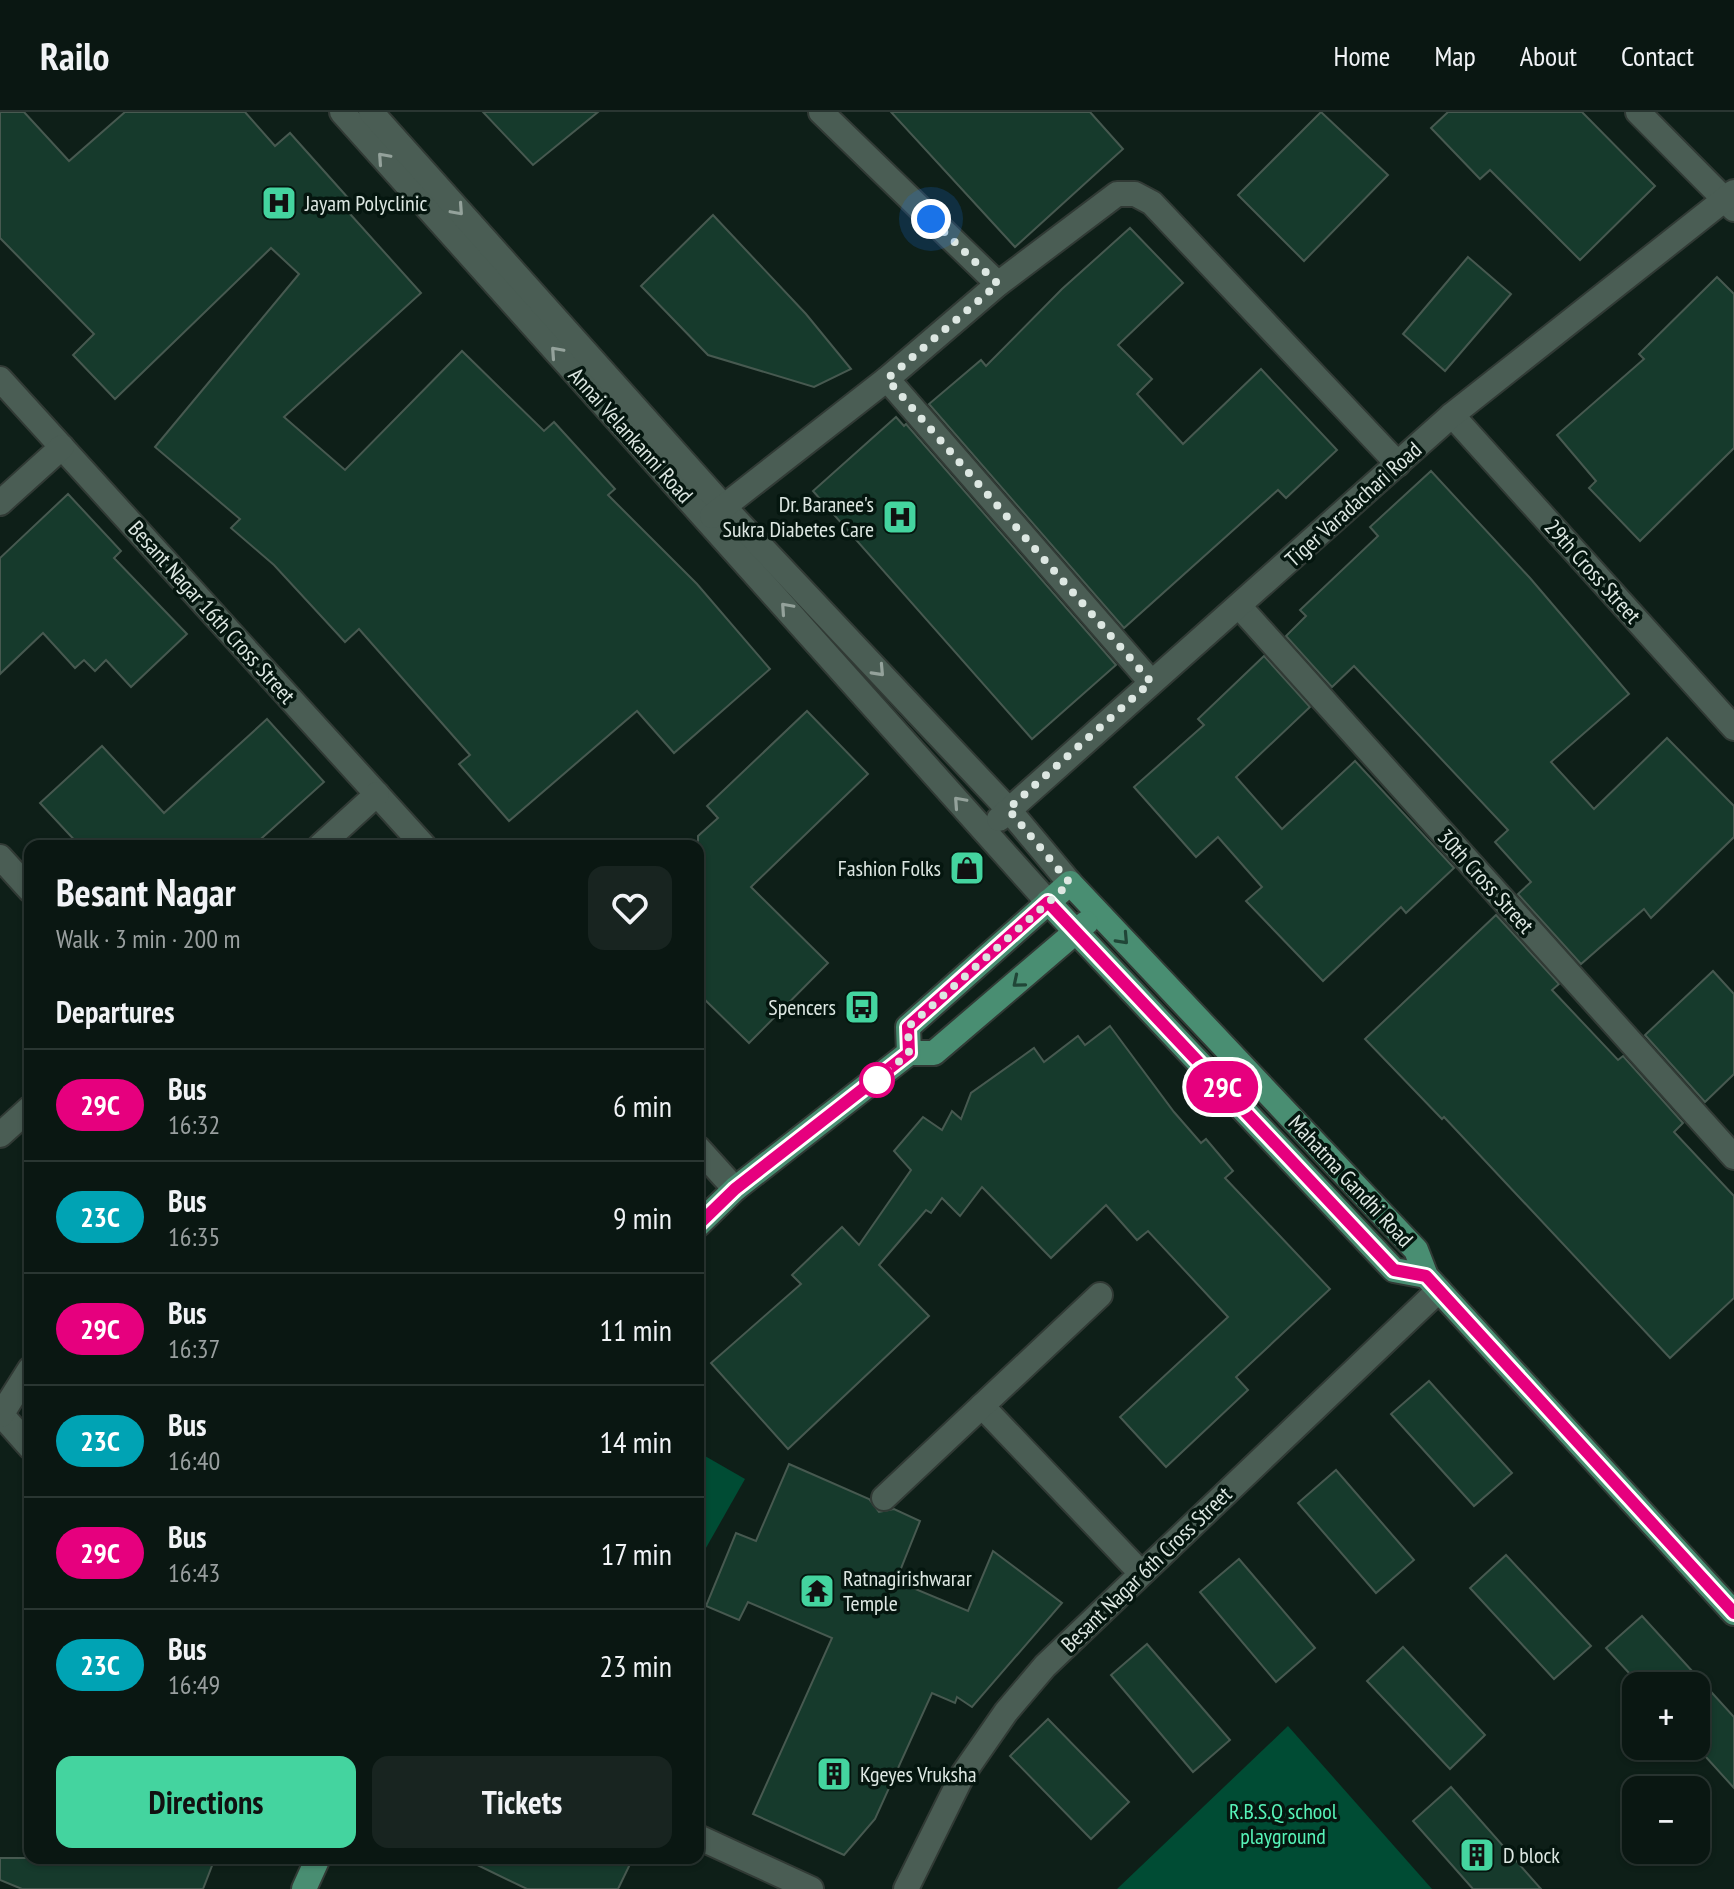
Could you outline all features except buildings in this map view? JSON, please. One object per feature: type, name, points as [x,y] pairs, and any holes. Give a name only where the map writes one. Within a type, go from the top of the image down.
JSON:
[{"type":"main road","points":[[909,1053],[908,1027],[1070,883]]},
{"type":"main road","name":"Mahatma Gandhi Road","points":[[1070,883],[1416,1250],[1432,1283],[1732,1607]]},
{"type":"main road","name":"Mahatma Gandhi Road","points":[[1048,902],[1394,1270],[1432,1283]]},
{"type":"main road","points":[[704,1219],[735,1189],[909,1053],[934,1053],[1097,912]]},
{"type":"main road","points":[[304,1889],[315,1864]]},
{"type":"street","name":"Annai Velankanni Road","points":[[342,112],[715,513],[1008,809],[1070,883]]},
{"type":"street","name":"Annai Velankanni Road","points":[[371,112],[1048,902]]},
{"type":"street","points":[[821,112],[998,284]]},
{"type":"street","points":[[1638,112],[1731,200]]},
{"type":"street","points":[[715,513],[887,379],[998,284],[1117,194],[1135,194],[1152,203],[1398,464]]},
{"type":"street","name":"Tiger Varadachari Road","points":[[985,831],[1452,415],[1731,200]]},
{"type":"street","name":"Besant Nagar 16th Cross Street","points":[[0,379],[419,840]]},
{"type":"street","points":[[887,379],[1151,682]]},
{"type":"street","name":"29th Cross Street","points":[[1452,415],[1734,728]]},
{"type":"street","points":[[0,503],[62,447]]},
{"type":"street","name":"30th Cross Street","points":[[1239,606],[1734,1157]]},
{"type":"street","points":[[327,840],[377,794]]},
{"type":"street","points":[[0,857],[24,883]]},
{"type":"street","points":[[0,1135],[24,1113]]},
{"type":"street","points":[[704,1155],[735,1189]]},
{"type":"street","name":"Besant Nagar 6th Cross Street","points":[[906,1889],[963,1774],[1006,1712],[1045,1666],[1432,1283]]},
{"type":"street","points":[[884,1498],[1100,1295]]},
{"type":"street","points":[[24,1378],[1,1414],[24,1440]]},
{"type":"street","points":[[982,1406],[1141,1573]]},
{"type":"street","points":[[704,1840],[811,1889]]},
{"type":"green space","points":[[704,1455],[745,1479],[704,1551]]},
{"type":"green space","name":"R.B.S.Q school playground","points":[[1288,1726],[1432,1889],[1117,1889]]},
{"type":"bus line","name":"29C","points":[[704,1219],[735,1189],[909,1053],[908,1027],[1048,902],[1394,1270],[1426,1276],[1734,1613]]},
{"type":"place","name":"Jayam Polyclinic","points":[[279,203]]},
{"type":"place","name":"Dr. Baranee's Sukra Diabetes Care","points":[[900,517]]},
{"type":"place","name":"Fashion Folks","points":[[967,868]]},
{"type":"place","name":"Spencers","points":[[862,1007]]},
{"type":"place","name":"Ratnagirishwarar Temple","points":[[817,1591]]},
{"type":"place","name":"Kgeyes Vruksha","points":[[834,1774]]},
{"type":"place","name":"D block","points":[[1477,1855]]},
{"type":"route","points":[[877,1080],[909,1053],[908,1027],[1070,883],[1008,809],[1151,682],[887,379],[998,284],[931,219]]}]
